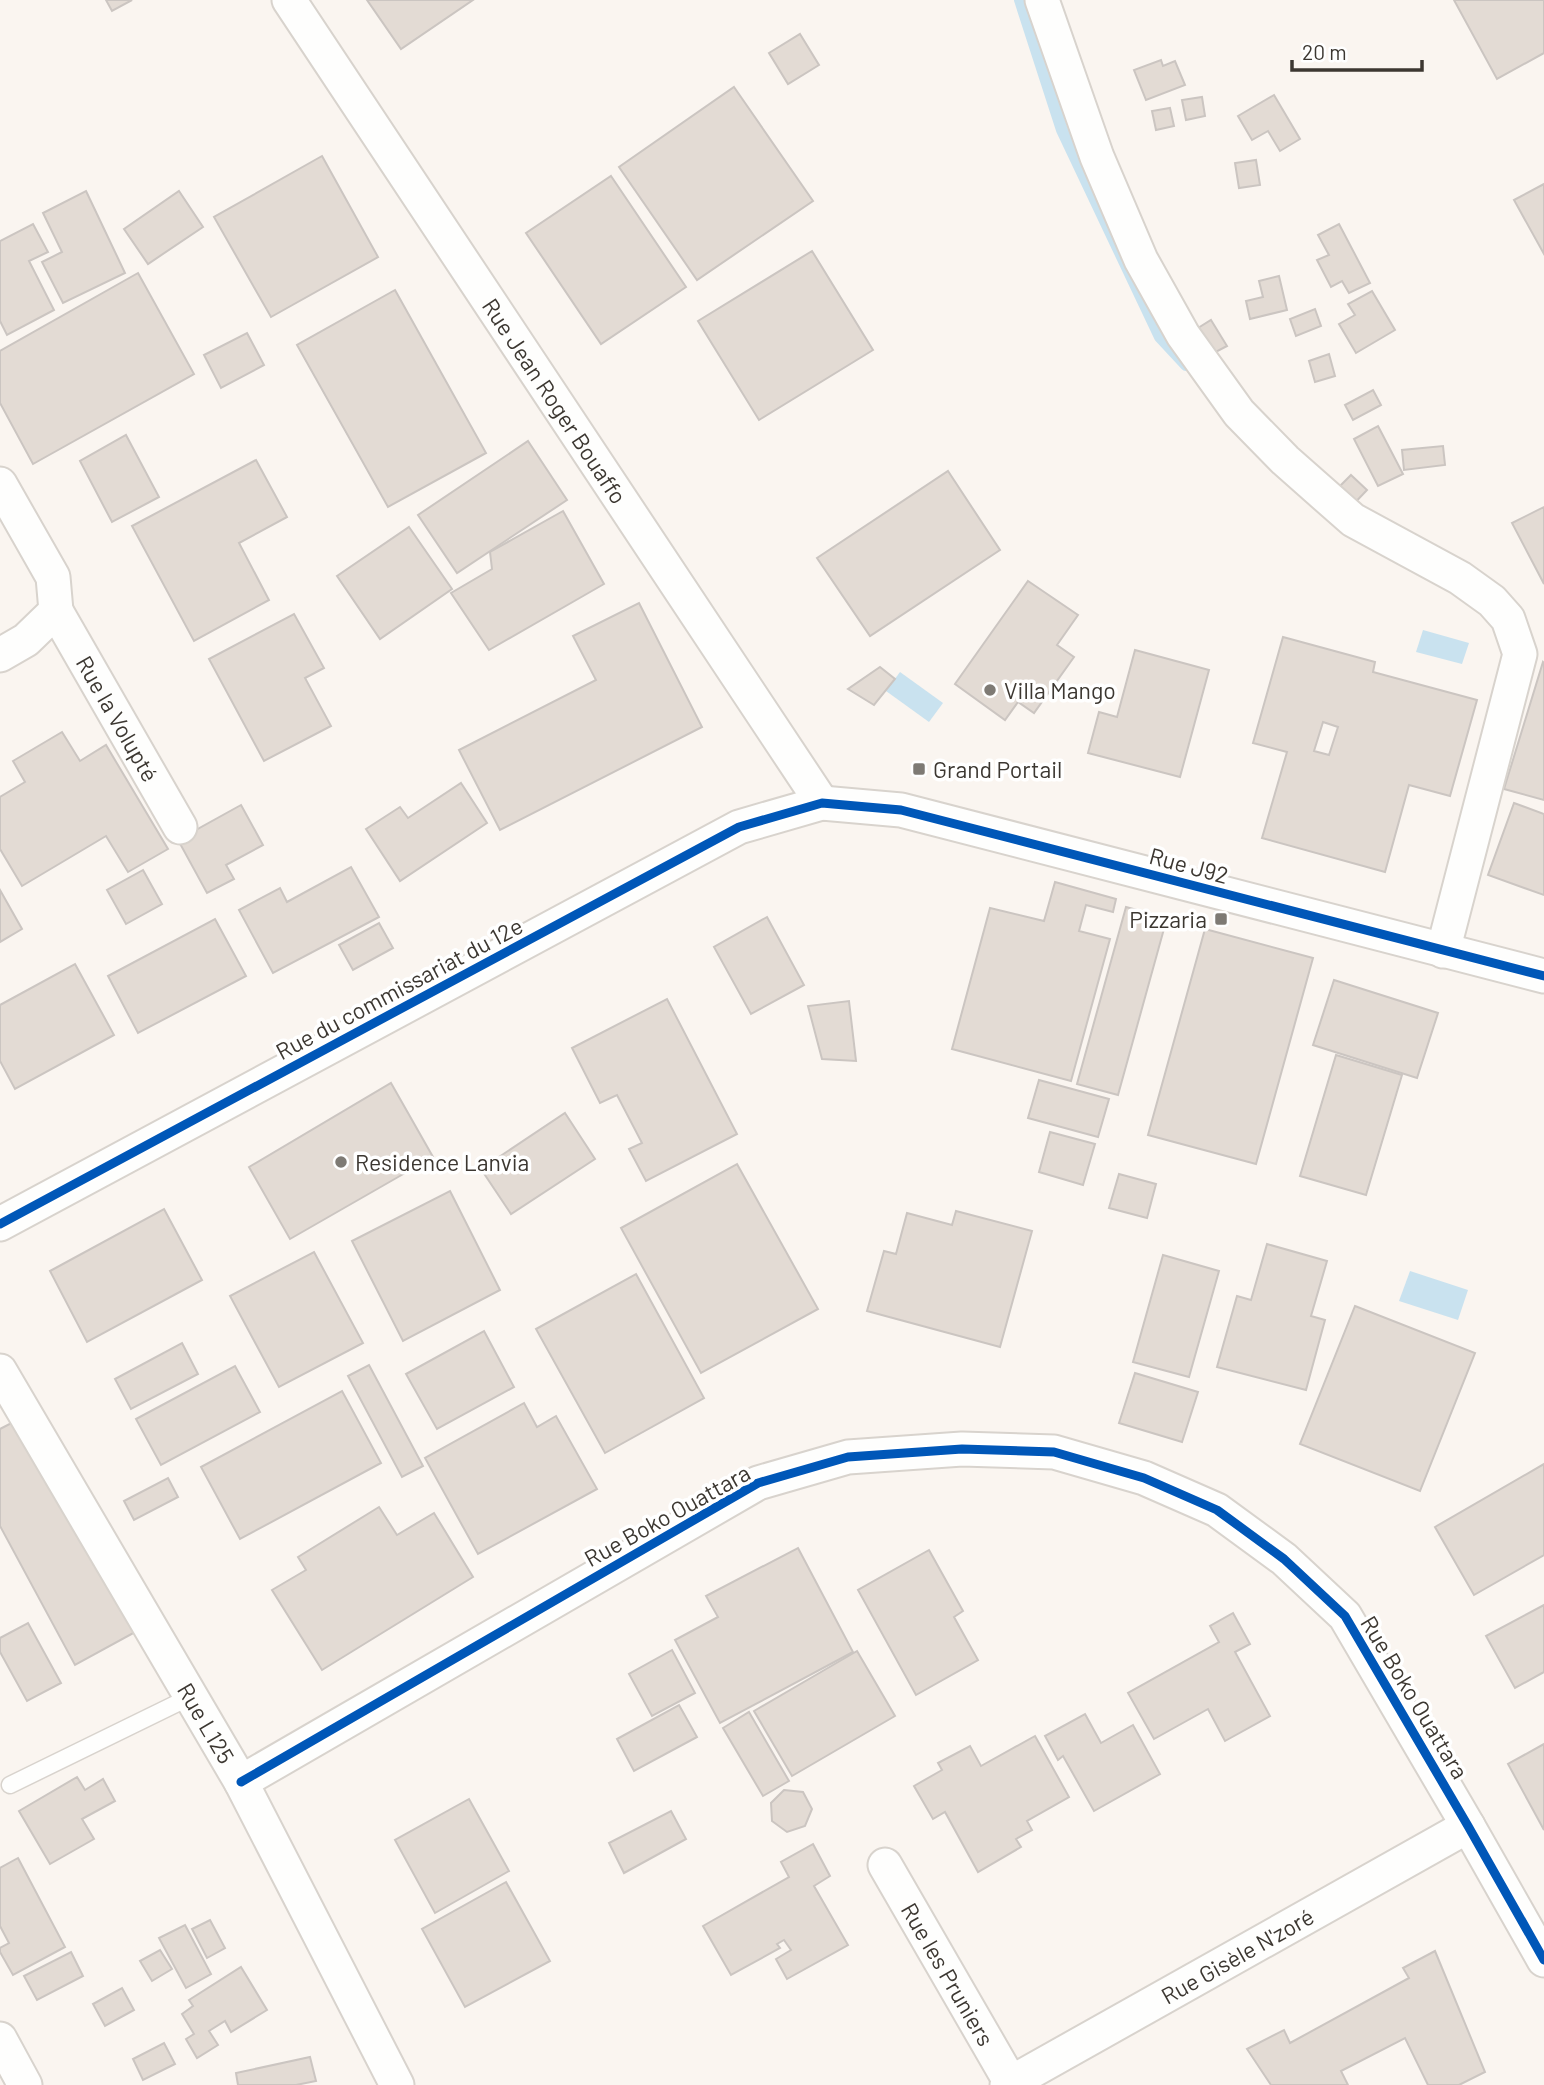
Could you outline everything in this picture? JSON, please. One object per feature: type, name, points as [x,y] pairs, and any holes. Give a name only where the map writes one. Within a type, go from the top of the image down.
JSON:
[{"type":"street","name":"Rue Jean Roger Bouaffo","points":[[289,0],[822,803]]},
{"type":"street","points":[[1042,0],[1097,157],[1141,260],[1183,335],[1239,413],[1284,460],[1353,520],[1460,579],[1492,601],[1508,619],[1520,654],[1443,951]]},
{"type":"street","points":[[0,484],[53,576],[56,611],[26,640],[0,655]]},
{"type":"street","name":"Rue la Volupté","points":[[56,611],[180,827]]},
{"type":"street","name":"Rue J92","points":[[822,803],[901,810],[1544,976]]},
{"type":"street","name":"Rue du commissariat du 12e","points":[[0,1224],[738,827],[822,803]]},
{"type":"street","name":"Rue L125","points":[[0,1371],[242,1782],[397,2085]]},
{"type":"street","name":"Rue Boko Ouattara","points":[[242,1782],[758,1483],[848,1457],[962,1449],[1054,1452],[1144,1478],[1217,1510],[1284,1559],[1345,1616],[1544,1959]]},
{"type":"street","name":"Rue Gisèle N'zoré","points":[[1009,2084],[1468,1826]]},
{"type":"street","name":"Rue les Pruniers","points":[[885,1865],[1009,2084]]},
{"type":"street","points":[[0,2039],[25,2085]]},
{"type":"lane","points":[[10,1785],[191,1696]]},
{"type":"water","points":[[1423,630],[1469,643],[1462,664],[1416,652]]},
{"type":"water","points":[[900,672],[943,703],[929,722],[886,691]]},
{"type":"water","points":[[1410,1271],[1468,1290],[1458,1320],[1399,1301]]},
{"type":"building","points":[[106,0],[132,0],[112,11]]},
{"type":"building","points":[[367,0],[473,0],[401,49]]},
{"type":"building","points":[[1454,0],[1544,0],[1544,53],[1497,79]]},
{"type":"building","points":[[800,34],[819,65],[788,84],[769,53]]},
{"type":"building","points":[[1161,60],[1163,66],[1175,61],[1185,85],[1146,100],[1134,70]]},
{"type":"building","points":[[734,87],[813,201],[697,280],[619,167]]},
{"type":"building","points":[[1274,95],[1300,139],[1280,151],[1268,131],[1252,140],[1238,116]]},
{"type":"building","points":[[1202,97],[1205,116],[1186,120],[1182,100]]},
{"type":"building","points":[[1170,108],[1174,126],[1156,130],[1152,111]]},
{"type":"building","points":[[322,156],[378,257],[271,317],[214,217]]},
{"type":"building","points":[[1256,160],[1260,185],[1239,188],[1235,163]]},
{"type":"building","points":[[611,176],[686,287],[601,344],[526,233]]},
{"type":"building","points":[[1544,184],[1544,254],[1514,200]]},
{"type":"building","points":[[86,191],[125,273],[63,303],[42,262],[62,252],[43,213]]},
{"type":"building","points":[[179,191],[203,227],[148,264],[124,229]]},
{"type":"building","points":[[33,224],[48,252],[29,261],[54,310],[7,335],[0,321],[0,241]]},
{"type":"building","points":[[1339,224],[1370,283],[1349,293],[1342,281],[1331,287],[1317,260],[1329,255],[1318,235]]},
{"type":"building","points":[[812,251],[873,350],[759,420],[698,321]]},
{"type":"building","points":[[138,273],[194,374],[33,464],[0,403],[0,351]]},
{"type":"building","points":[[1279,276],[1287,310],[1250,319],[1246,301],[1263,297],[1259,281]]},
{"type":"building","points":[[395,290],[486,453],[388,507],[297,345]]},
{"type":"building","points":[[1372,291],[1395,330],[1356,353],[1339,324],[1355,315],[1348,304]]},
{"type":"building","points":[[1315,309],[1321,326],[1296,336],[1290,319]]},
{"type":"building","points":[[1211,320],[1227,346],[1212,354],[1198,328]]},
{"type":"building","points":[[247,333],[264,365],[221,388],[204,355]]},
{"type":"building","points":[[1329,354],[1335,376],[1315,382],[1309,361]]},
{"type":"building","points":[[1373,390],[1381,405],[1353,420],[1345,405]]},
{"type":"building","points":[[1378,426],[1403,474],[1378,486],[1354,439]]},
{"type":"building","points":[[126,435],[159,497],[112,522],[80,461]]},
{"type":"building","points":[[528,441],[567,500],[457,573],[418,515]]},
{"type":"building","points":[[1443,446],[1445,465],[1404,470],[1402,450]]},
{"type":"building","points":[[256,460],[287,517],[239,543],[269,600],[194,641],[132,526]]},
{"type":"building","points":[[948,471],[1000,550],[870,636],[817,558]]},
{"type":"building","points":[[1351,475],[1367,490],[1348,510],[1332,494]]},
{"type":"building","points":[[1544,507],[1544,584],[1512,523]]},
{"type":"building","points":[[563,511],[604,584],[489,650],[451,593],[492,569],[490,552]]},
{"type":"building","points":[[409,527],[452,589],[380,639],[337,576]]},
{"type":"building","points":[[1028,581],[1078,615],[1057,645],[1074,657],[1034,713],[1018,702],[1005,720],[955,684]]},
{"type":"building","points":[[639,603],[702,727],[500,830],[459,750],[596,680],[573,636]]},
{"type":"building","points":[[294,614],[324,668],[305,678],[331,726],[264,761],[209,659]]},
{"type":"building","points":[[1283,637],[1375,662],[1373,672],[1477,700],[1450,796],[1409,785],[1385,872],[1262,838],[1287,752],[1253,743]],"holes":[[[1323,722],[1338,727],[1329,755],[1314,751]]]},
{"type":"building","points":[[1135,650],[1209,670],[1180,777],[1088,753],[1099,712],[1117,717]]},
{"type":"building","points":[[1544,663],[1544,800],[1504,789]]},
{"type":"building","points":[[880,667],[895,679],[874,705],[848,689]]},
{"type":"building","points":[[62,732],[80,761],[106,745],[168,849],[128,872],[106,836],[22,886],[0,849],[0,797],[25,782],[13,761]]},
{"type":"building","points":[[461,783],[487,823],[400,881],[366,829],[400,807],[408,818]]},
{"type":"building","points":[[1514,803],[1544,814],[1544,895],[1488,875]]},
{"type":"building","points":[[241,805],[263,845],[226,865],[234,879],[207,893],[178,840]]},
{"type":"building","points":[[351,867],[379,917],[273,973],[239,910],[280,888],[287,902]]},
{"type":"building","points":[[143,870],[162,904],[126,924],[107,890]]},
{"type":"building","points":[[1055,882],[1116,899],[1113,912],[1086,905],[1079,931],[1110,939],[1071,1081],[952,1049],[990,908],[1044,921]]},
{"type":"building","points":[[0,890],[22,929],[0,942]]},
{"type":"building","points":[[1126,907],[1167,918],[1118,1095],[1077,1084]]},
{"type":"building","points":[[767,917],[804,985],[751,1014],[714,947]]},
{"type":"building","points":[[215,919],[246,976],[138,1033],[108,976]]},
{"type":"building","points":[[379,923],[393,948],[353,970],[339,945]]},
{"type":"building","points":[[1205,929],[1313,958],[1256,1164],[1148,1135]]},
{"type":"building","points":[[75,964],[114,1035],[15,1089],[0,1061],[0,1005]]},
{"type":"building","points":[[1334,980],[1438,1013],[1417,1078],[1313,1045]]},
{"type":"building","points":[[667,999],[737,1134],[646,1181],[629,1149],[642,1143],[617,1095],[600,1103],[572,1048]]},
{"type":"building","points":[[849,1001],[856,1061],[822,1059],[808,1006]]},
{"type":"building","points":[[1336,1055],[1402,1075],[1366,1195],[1300,1176]]},
{"type":"building","points":[[1039,1080],[1109,1099],[1098,1137],[1028,1118]]},
{"type":"building","name":"Residence Lanvia","points":[[391,1083],[433,1157],[290,1239],[249,1167]]},
{"type":"building","points":[[565,1113],[595,1159],[511,1214],[481,1169]]},
{"type":"building","points":[[1050,1132],[1095,1144],[1083,1185],[1039,1172]]},
{"type":"building","points":[[737,1164],[818,1309],[701,1373],[621,1228]]},
{"type":"building","points":[[1119,1174],[1156,1184],[1147,1218],[1109,1208]]},
{"type":"building","points":[[450,1191],[500,1290],[403,1341],[352,1241]]},
{"type":"building","points":[[164,1209],[202,1280],[87,1342],[50,1271]]},
{"type":"building","points":[[956,1211],[1032,1231],[1000,1347],[867,1311],[884,1251],[896,1254],[907,1213],[952,1225]]},
{"type":"building","points":[[1267,1244],[1327,1261],[1311,1316],[1325,1320],[1306,1390],[1217,1367],[1237,1296],[1251,1300]]},
{"type":"building","points":[[314,1252],[363,1343],[279,1387],[230,1296]]},
{"type":"building","points":[[1163,1255],[1219,1271],[1189,1377],[1133,1362]]},
{"type":"building","points":[[636,1274],[704,1398],[605,1453],[536,1329]]},
{"type":"building","points":[[1355,1306],[1475,1353],[1420,1491],[1300,1444]]},
{"type":"building","points":[[484,1331],[514,1387],[437,1429],[406,1374]]},
{"type":"building","points":[[182,1343],[198,1374],[131,1409],[115,1379]]},
{"type":"building","points":[[369,1365],[423,1466],[402,1477],[348,1376]]},
{"type":"building","points":[[235,1366],[260,1412],[161,1465],[136,1419]]},
{"type":"building","points":[[1135,1373],[1198,1392],[1182,1442],[1119,1423]]},
{"type":"building","points":[[342,1391],[381,1463],[240,1539],[201,1467]]},
{"type":"building","points":[[524,1403],[537,1427],[556,1416],[597,1489],[478,1554],[425,1458]]},
{"type":"building","points":[[21,1418],[137,1631],[75,1665],[0,1526],[0,1429]]},
{"type":"building","points":[[1544,1464],[1544,1555],[1474,1595],[1435,1527]]},
{"type":"building","points":[[168,1478],[178,1497],[134,1520],[124,1501]]},
{"type":"building","points":[[379,1507],[397,1535],[434,1513],[473,1577],[322,1670],[272,1590],[306,1570],[298,1557]]},
{"type":"building","points":[[798,1548],[853,1652],[720,1723],[675,1640],[718,1617],[706,1596]]},
{"type":"building","points":[[929,1550],[963,1611],[954,1617],[978,1660],[916,1695],[858,1590]]},
{"type":"building","points":[[1544,1605],[1544,1672],[1515,1688],[1486,1636]]},
{"type":"building","points":[[1233,1613],[1250,1644],[1235,1652],[1270,1716],[1225,1741],[1208,1709],[1154,1739],[1128,1693],[1219,1642],[1210,1626]]},
{"type":"building","points":[[28,1623],[61,1683],[27,1701],[0,1652],[0,1638]]},
{"type":"building","points":[[672,1650],[695,1693],[652,1716],[629,1674]]},
{"type":"building","points":[[857,1651],[895,1716],[792,1776],[754,1711]]},
{"type":"building","points":[[679,1705],[697,1737],[634,1771],[617,1739]]},
{"type":"building","points":[[749,1712],[789,1781],[763,1796],[723,1728]]},
{"type":"building","points":[[1085,1714],[1101,1743],[1133,1725],[1160,1774],[1094,1811],[1063,1756],[1058,1760],[1045,1736]]},
{"type":"building","points":[[1035,1736],[1069,1797],[1027,1821],[1032,1830],[1016,1839],[1021,1847],[978,1872],[945,1812],[933,1819],[914,1786],[942,1770],[938,1763],[970,1746],[981,1766]]},
{"type":"building","points":[[1544,1744],[1544,1830],[1508,1764]]},
{"type":"building","points":[[77,1777],[85,1790],[103,1779],[115,1801],[82,1819],[94,1839],[50,1864],[19,1811]]},
{"type":"building","points":[[784,1790],[803,1792],[812,1809],[805,1826],[787,1832],[772,1821],[771,1803]]},
{"type":"building","points":[[469,1799],[509,1871],[435,1913],[395,1840]]},
{"type":"building","points":[[671,1811],[686,1839],[624,1873],[609,1843]]},
{"type":"building","points":[[813,1844],[830,1876],[814,1886],[848,1945],[787,1979],[776,1959],[791,1950],[784,1940],[777,1944],[780,1948],[731,1975],[703,1926],[789,1877],[781,1862]]},
{"type":"building","points":[[18,1858],[65,1947],[13,1975],[0,1952],[0,1948],[9,1943],[0,1926],[0,1868]]},
{"type":"building","points":[[506,1882],[550,1961],[465,2007],[422,1929]]},
{"type":"building","points":[[210,1920],[225,1948],[207,1958],[192,1929]]},
{"type":"building","points":[[185,1925],[211,1974],[186,1988],[159,1938]]},
{"type":"building","points":[[160,1950],[172,1969],[152,1981],[140,1961]]},
{"type":"building","points":[[1435,1951],[1485,2072],[1459,2085],[1428,2085],[1405,2038],[1341,2071],[1348,2085],[1271,2085],[1247,2049],[1284,2030],[1290,2043],[1409,1978],[1403,1968]]},
{"type":"building","points":[[71,1952],[83,1976],[37,2000],[24,1976]]},
{"type":"building","points":[[241,1967],[267,2010],[231,2032],[225,2021],[209,2031],[218,2045],[197,2058],[186,2039],[194,2034],[182,2014],[193,2006],[189,2000]]},
{"type":"building","points":[[122,1988],[134,2010],[105,2026],[93,2004]]},
{"type":"building","points":[[164,2043],[175,2064],[143,2080],[133,2059]]},
{"type":"building","points":[[310,2057],[316,2081],[296,2085],[238,2085],[236,2073]]},
{"type":"waterway","points":[[1020,0],[1062,130],[1160,337],[1186,365]]},
{"type":"cycle path","points":[[0,1224],[739,827],[822,803],[901,810],[1544,976]]},
{"type":"cycle path","points":[[241,1782],[758,1483],[848,1457],[962,1449],[1054,1452],[1144,1478],[1217,1510],[1284,1559],[1345,1616],[1544,1960]]},
{"type":"place","name":"Villa Mango","points":[[990,690]]},
{"type":"place","name":"Grand Portail","points":[[919,769]]},
{"type":"place","name":"Pizzaria","points":[[1221,919]]},
{"type":"place","name":"Residence Lanvia","points":[[341,1162]]}]
